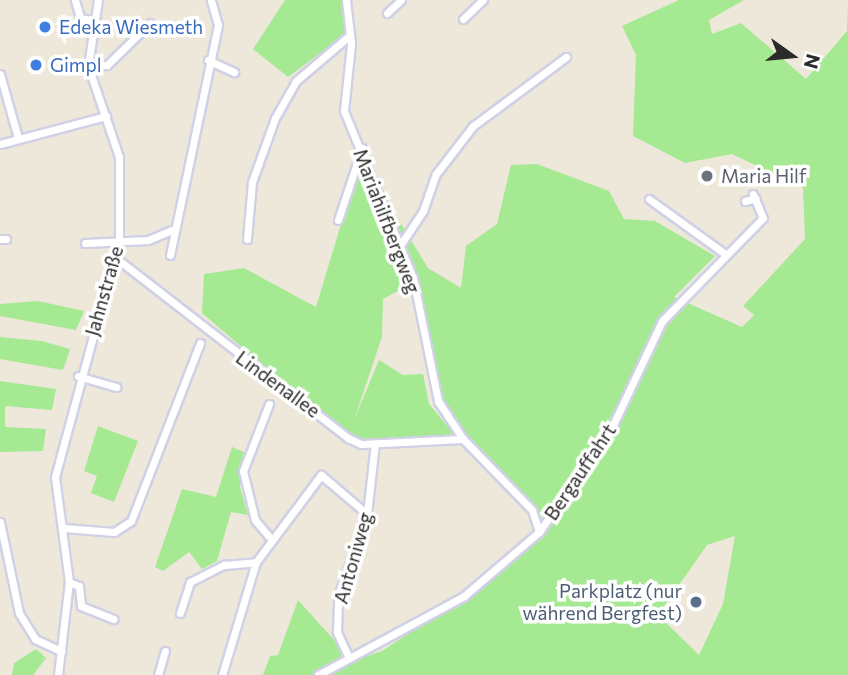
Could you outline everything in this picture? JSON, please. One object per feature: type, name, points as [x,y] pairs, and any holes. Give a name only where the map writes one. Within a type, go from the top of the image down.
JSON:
[{"type":"street","points":[[75,0],[80,18],[94,21]]},
{"type":"street","name":"Jahnstraße","points":[[58,675],[69,582],[64,528],[55,477],[78,376],[116,258],[119,240],[121,175],[106,116],[88,66],[98,0]]},
{"type":"street","points":[[170,255],[171,230],[218,25],[211,0]]},
{"type":"street","name":"Mariahilfbergweg","points":[[345,0],[350,35],[342,102],[362,148],[397,250],[413,278],[438,401],[463,439],[532,510],[540,532]]},
{"type":"street","points":[[387,13],[401,0]]},
{"type":"street","points":[[463,19],[483,0]]},
{"type":"street","points":[[88,66],[107,65],[150,23]]},
{"type":"street","points":[[247,239],[252,182],[275,118],[305,71],[350,35]]},
{"type":"street","points":[[397,250],[424,211],[436,174],[473,126],[566,57]]},
{"type":"street","points":[[208,60],[234,72]]},
{"type":"street","points":[[0,74],[18,138]]},
{"type":"street","points":[[0,144],[106,116]]},
{"type":"street","points":[[338,220],[362,148]]},
{"type":"street","name":"Bergauffahrt","points":[[318,675],[464,596],[540,532],[611,429],[662,321],[724,253],[763,218],[754,196],[745,201]]},
{"type":"street","points":[[649,199],[724,253]]},
{"type":"street","points":[[85,243],[148,240],[171,230]]},
{"type":"street","name":"Lindenallee","points":[[116,258],[348,438],[375,443],[463,439]]},
{"type":"street","points":[[64,528],[114,532],[131,521],[200,343]]},
{"type":"street","points":[[78,376],[116,387]]},
{"type":"street","points":[[269,404],[243,471],[255,520],[270,538]]},
{"type":"street","name":"Antoniweg","points":[[349,658],[337,632],[338,596],[367,514],[375,443]]},
{"type":"street","points":[[222,675],[256,562],[270,538],[321,475],[367,514]]},
{"type":"street","points":[[0,522],[19,612],[35,639],[61,651]]},
{"type":"street","points":[[180,613],[190,582],[224,565],[256,562]]},
{"type":"street","name":"Jahnstraße","points":[[69,582],[79,586],[80,606],[113,619]]},
{"type":"street","points":[[158,675],[165,651]]},
{"type":"green space","points":[[285,0],[342,0],[346,34],[288,77],[253,49]]},
{"type":"green space","points":[[679,0],[744,0],[709,20],[712,34],[741,23],[806,79],[847,31],[848,0],[848,675],[263,675],[270,656],[278,655],[298,600],[353,661],[382,651],[494,577],[544,533],[601,441],[544,519],[437,404],[411,284],[383,299],[382,337],[354,420],[379,360],[403,375],[423,374],[429,404],[460,441],[348,438],[202,313],[204,274],[244,268],[316,307],[361,158],[428,268],[461,288],[466,246],[497,224],[511,165],[537,164],[609,191],[624,219],[655,221],[715,256],[674,297],[742,327],[754,315],[743,306],[805,239],[803,188],[732,154],[685,163],[633,136],[636,55],[622,26]],"holes":[[[735,536],[723,604],[699,655],[658,615],[707,545]]]},
{"type":"green space","points":[[38,301],[84,311],[76,330],[0,316],[0,304]]},
{"type":"green space","points":[[0,337],[42,341],[70,349],[63,370],[0,359]]},
{"type":"green space","points":[[0,381],[56,389],[52,410],[5,406],[5,427],[46,429],[43,451],[0,452]]},
{"type":"green space","points":[[98,426],[138,441],[114,502],[91,493],[97,476],[84,471]]},
{"type":"green space","points":[[232,447],[244,452],[240,487],[248,515],[231,512],[217,561],[202,569],[189,552],[163,571],[155,567],[182,489],[216,497]]},
{"type":"green space","points":[[36,649],[46,658],[33,675],[12,675],[14,663]]},
{"type":"place","name":"Edeka Wiesmeth","points":[[45,27]]},
{"type":"place","name":"Gimpl","points":[[36,65]]},
{"type":"place","name":"Maria Hilf","points":[[707,176]]},
{"type":"place","name":"Parkplatz (nur während Bergfest)","points":[[696,602]]}]
